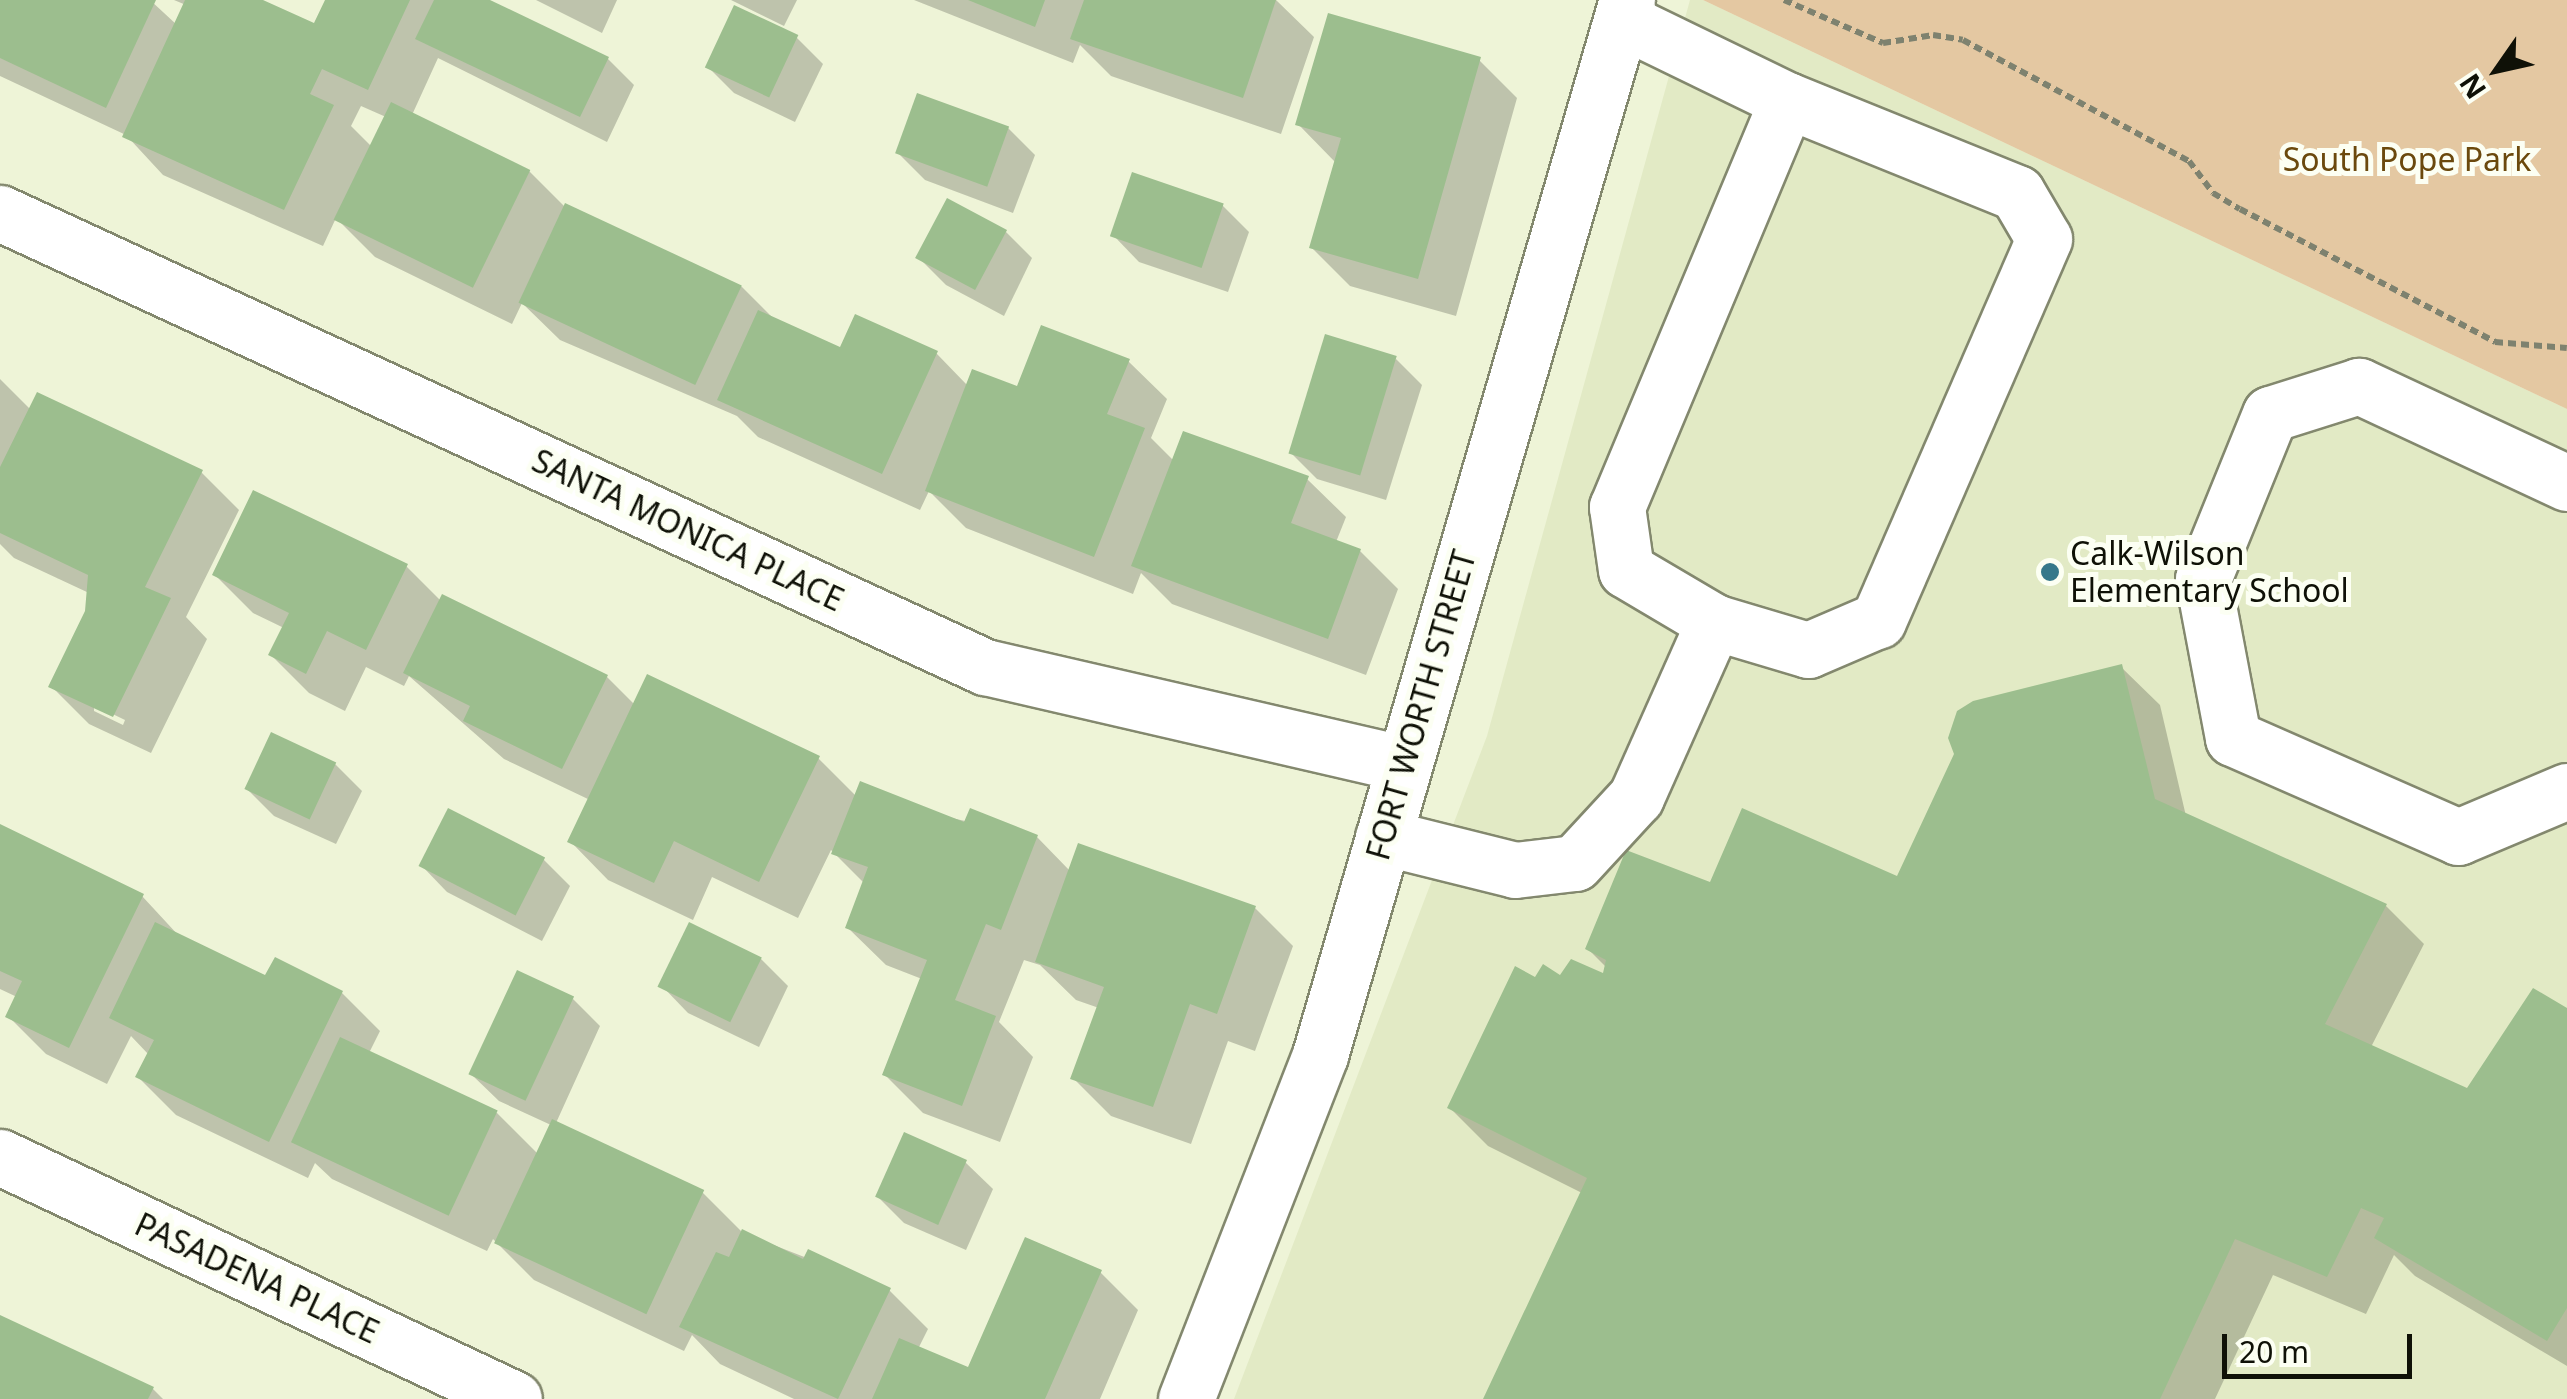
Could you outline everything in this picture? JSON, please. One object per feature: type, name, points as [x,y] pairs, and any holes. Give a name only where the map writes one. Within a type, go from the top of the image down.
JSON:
[{"type":"street","points":[[1624,10],[1787,100],[2016,193],[2044,239],[1878,620],[1808,650],[1714,622],[1626,570],[1618,508],[1787,100]]},
{"type":"street","name":"FORT WORTH STREET","points":[[1186,1399],[1320,1055],[1624,10]]},
{"type":"street","name":"SANTA MONICA PLACE","points":[[0,213],[985,667],[1404,764]]},
{"type":"street","points":[[2567,483],[2358,386],[2270,414],[2203,578],[2232,738],[2458,837],[2567,791]]},
{"type":"street","points":[[1382,836],[1515,870],[1575,863],[1636,797],[1714,622]]},
{"type":"street","name":"PASADENA PLACE","points":[[0,1158],[514,1399]]},
{"type":"path","points":[[1784,0],[1882,44],[1933,36],[1963,40],[2189,161],[2213,193],[2240,209],[2496,342],[2567,348]]},
{"type":"shaded area","name":"Calk-Wilson Elementary School","points":[[1690,0],[1703,0],[2567,409],[2567,1399],[1234,1399],[1487,736]]},
{"type":"green space","name":"South Pope Park","points":[[1703,0],[2567,0],[2567,409]]},
{"type":"building","points":[[0,0],[156,0],[106,108],[0,58]]},
{"type":"building","points":[[185,0],[263,0],[314,23],[325,0],[410,0],[368,90],[322,69],[310,94],[334,105],[284,210],[122,137]]},
{"type":"building","points":[[434,0],[490,0],[609,57],[580,117],[415,39]]},
{"type":"building","points":[[968,0],[1045,0],[1035,27]]},
{"type":"building","points":[[1084,0],[1276,0],[1243,98],[1070,39]]},
{"type":"building","points":[[734,5],[798,35],[769,98],[705,68]]},
{"type":"building","points":[[1328,13],[1481,57],[1418,279],[1309,248],[1341,138],[1295,125]]},
{"type":"building","points":[[917,93],[1009,127],[987,187],[895,153]]},
{"type":"building","points":[[391,102],[530,170],[473,288],[334,220]]},
{"type":"building","points":[[1132,172],[1224,204],[1202,268],[1110,236]]},
{"type":"building","points":[[947,198],[1007,230],[975,290],[915,258]]},
{"type":"building","points":[[565,203],[742,285],[695,385],[519,303]]},
{"type":"building","points":[[758,310],[840,347],[855,314],[938,351],[882,474],[717,400]]},
{"type":"building","points":[[1041,325],[1130,359],[1107,414],[1145,428],[1094,557],[925,491],[972,369],[1017,386]]},
{"type":"building","points":[[1325,334],[1397,356],[1360,475],[1288,454]]},
{"type":"building","points":[[37,392],[203,470],[145,587],[171,598],[113,717],[48,687],[85,611],[88,575],[0,533],[0,467]]},
{"type":"building","points":[[1183,431],[1309,476],[1291,523],[1361,549],[1328,639],[1131,566]]},
{"type":"building","points":[[253,490],[408,564],[366,650],[327,631],[306,674],[268,655],[289,613],[212,575]]},
{"type":"building","points":[[442,594],[608,675],[562,769],[463,721],[470,706],[403,673]]},
{"type":"building","points":[[2122,664],[2155,799],[2387,904],[2325,1024],[2467,1088],[2533,988],[2567,1008],[2567,1308],[2547,1341],[2374,1238],[2384,1218],[2361,1208],[2327,1277],[2235,1239],[2160,1399],[1483,1399],[1587,1178],[1447,1108],[1515,966],[1535,977],[1543,964],[1560,975],[1571,959],[1603,973],[1606,960],[1585,949],[1626,850],[1710,882],[1742,808],[1897,876],[1954,754],[1948,738],[1957,711],[1973,701]]},
{"type":"building","points":[[647,674],[820,756],[759,882],[674,841],[654,883],[567,842]]},
{"type":"building","points":[[271,732],[336,762],[310,820],[244,789]]},
{"type":"building","points":[[860,781],[964,822],[970,808],[1038,835],[1001,930],[986,924],[955,1000],[996,1016],[962,1106],[882,1075],[927,960],[845,928],[868,867],[831,854]]},
{"type":"building","points":[[448,808],[545,857],[516,915],[418,866]]},
{"type":"building","points":[[0,824],[144,894],[69,1048],[5,1017],[22,981],[0,971]]},
{"type":"building","points":[[1078,843],[1256,906],[1217,1014],[1190,1004],[1153,1107],[1070,1079],[1104,987],[1035,962]]},
{"type":"building","points":[[155,922],[265,975],[275,957],[343,991],[269,1142],[135,1077],[154,1040],[109,1018]]},
{"type":"building","points":[[689,922],[762,958],[730,1022],[657,987]]},
{"type":"building","points":[[517,970],[574,997],[525,1101],[468,1074]]},
{"type":"building","points":[[340,1037],[498,1111],[449,1216],[291,1142]]},
{"type":"building","points":[[552,1119],[704,1190],[646,1314],[494,1243]]},
{"type":"building","points":[[904,1132],[967,1160],[938,1225],[875,1197]]},
{"type":"building","points":[[742,1229],[803,1259],[808,1249],[891,1288],[838,1399],[679,1327],[716,1252],[729,1257]]},
{"type":"building","points":[[1025,1237],[1102,1270],[1045,1399],[872,1399],[899,1338],[968,1367]]},
{"type":"building","points":[[0,1315],[154,1387],[148,1399],[0,1399]]},
{"type":"place","name":"Calk-Wilson Elementary School","points":[[2050,572]]}]
